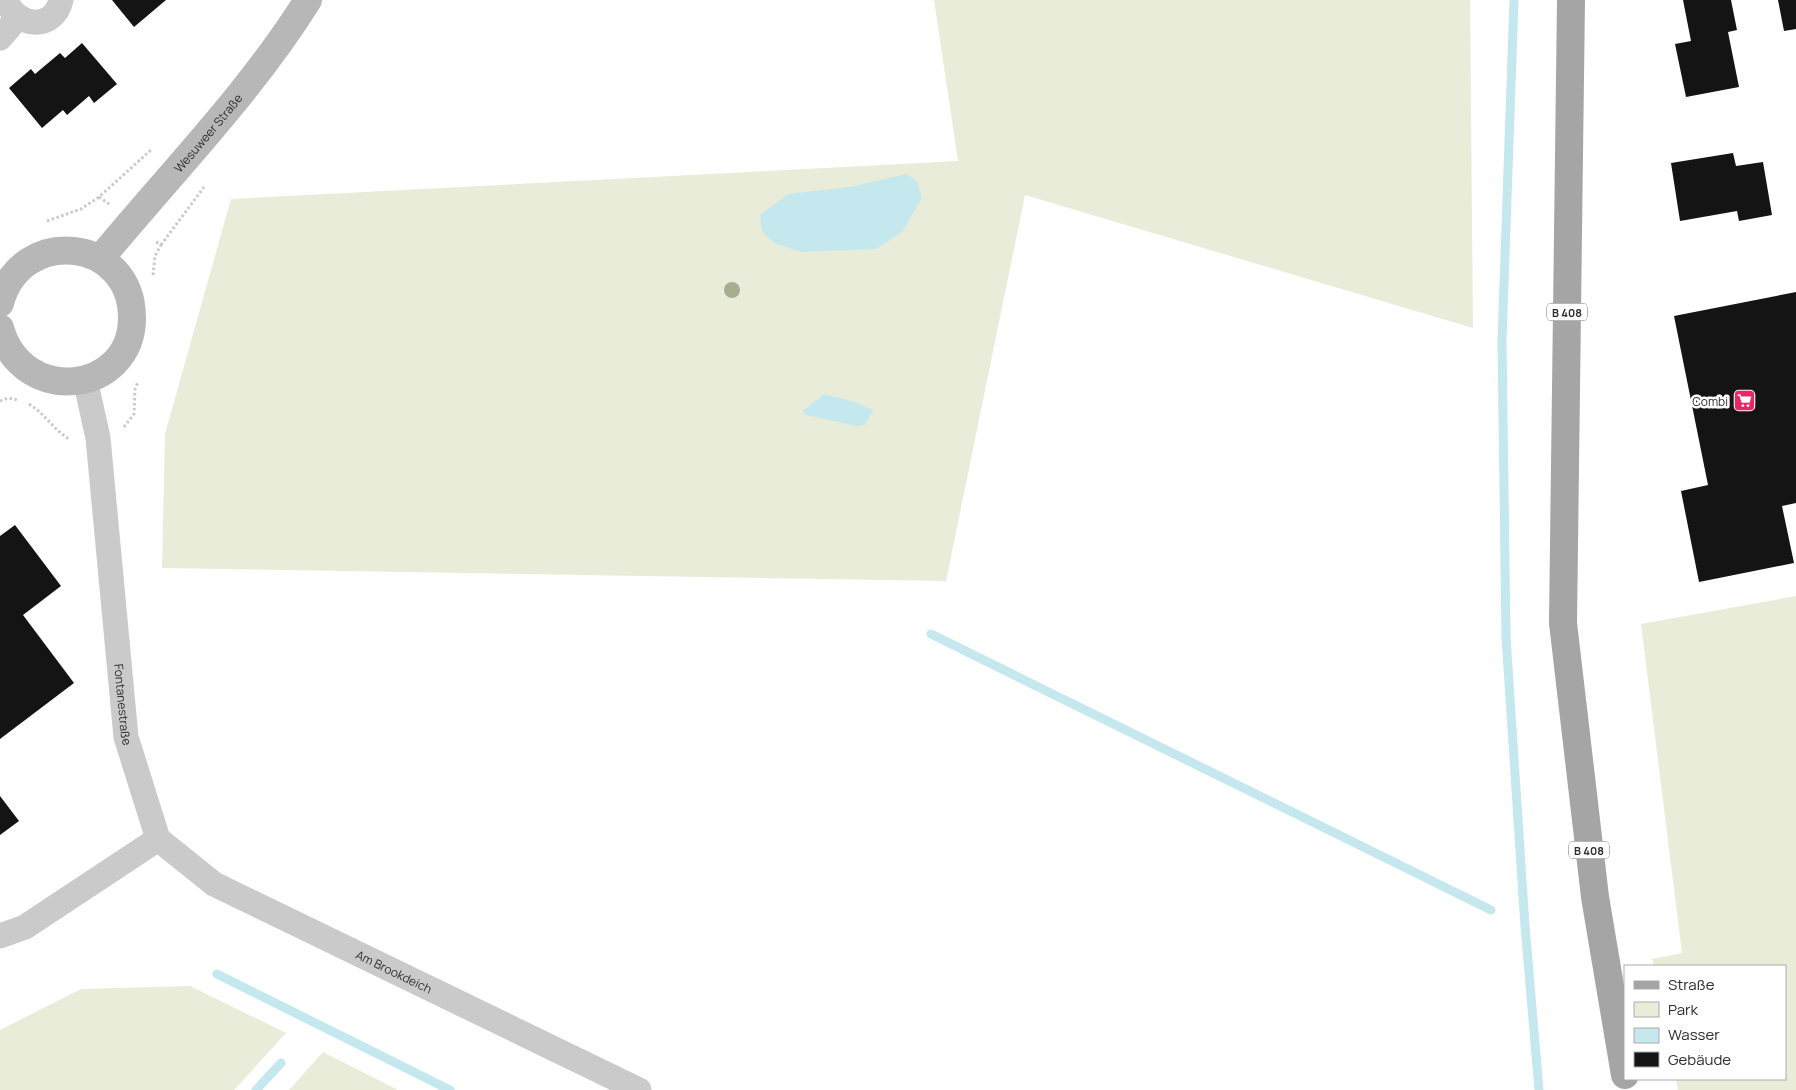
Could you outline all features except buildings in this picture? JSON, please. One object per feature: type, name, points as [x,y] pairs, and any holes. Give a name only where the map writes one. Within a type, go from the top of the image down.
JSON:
[{"type":"main road","name":"Wesuweer Straße","points":[[100,259],[166,184],[287,34],[308,0]]},
{"type":"main road","name":"B 408","points":[[1570,0],[1563,623],[1594,896],[1624,1069]]},
{"type":"main road","points":[[0,304],[3,291],[12,276],[24,264],[39,255],[56,250],[73,250],[100,259],[117,273],[126,287],[131,303],[132,319],[129,335],[123,350],[106,368],[85,380],[66,383],[46,380],[29,372],[14,358],[1,338]]},
{"type":"street","points":[[0,38],[12,9],[32,22],[41,22],[56,12],[61,0]]},
{"type":"street","name":"Fontanestraße","points":[[85,380],[98,438],[126,737],[158,840]]},
{"type":"street","points":[[0,936],[25,926],[158,840]]},
{"type":"street","name":"Am Brookdeich","points":[[158,840],[214,884],[639,1090]]},
{"type":"green space","points":[[934,0],[1470,0],[1473,328],[1025,195],[946,581],[162,568],[165,434],[231,199],[958,161]]},
{"type":"green space","points":[[1796,596],[1796,1090],[1678,1090],[1676,1080],[1786,1080],[1786,965],[1654,965],[1652,959],[1682,953],[1641,624]]},
{"type":"green space","points":[[190,986],[286,1033],[234,1090],[0,1090],[0,1030],[81,989]]},
{"type":"green space","points":[[323,1052],[398,1090],[289,1090]]},
{"type":"water","points":[[906,174],[917,181],[922,198],[902,232],[876,249],[802,252],[774,243],[762,231],[760,215],[788,194],[850,187]]},
{"type":"water","points":[[824,394],[855,402],[873,410],[865,425],[858,426],[805,415],[803,411]]},
{"type":"waterway","points":[[1514,0],[1502,341],[1506,637],[1525,926],[1539,1090]]},
{"type":"waterway","points":[[931,634],[1491,910]]},
{"type":"waterway","points":[[217,974],[450,1090]]},
{"type":"waterway","points":[[256,1090],[281,1063]]},
{"type":"place","name":"Combi","points":[[1744,401]]}]
